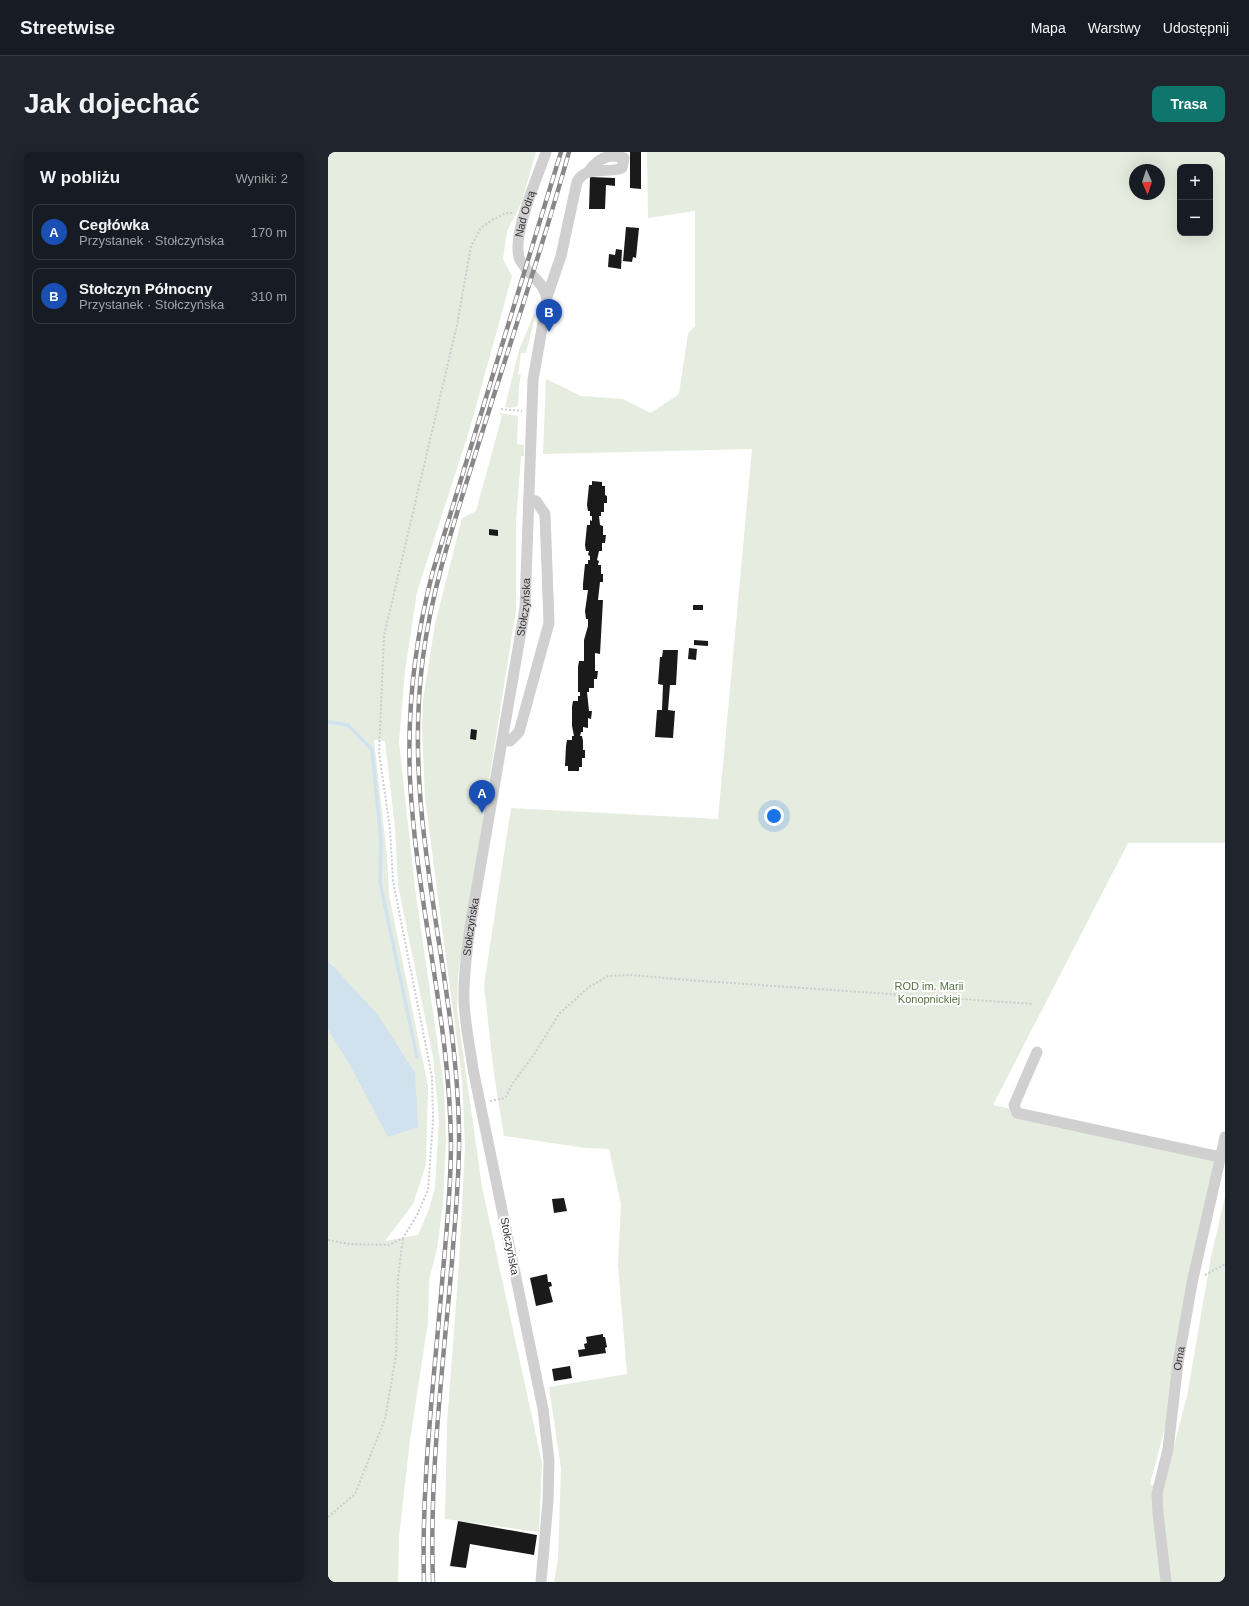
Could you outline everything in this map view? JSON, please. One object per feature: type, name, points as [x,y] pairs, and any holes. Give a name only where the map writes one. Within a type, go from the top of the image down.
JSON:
[{"type":"street","name":"Nad Odrą","points":[[546,152],[517,243],[521,261],[544,288],[547,297]]},
{"type":"street","name":"Stołczyńska","points":[[541,1582],[548,1501],[549,1461],[543,1409],[473,1070],[465,1021],[464,1000],[470,927],[524,608],[533,374],[547,297],[561,256],[574,188],[580,176],[589,171]]},
{"type":"street","points":[[502,740],[510,741],[519,732],[549,623],[545,514],[536,501],[529,500]]},
{"type":"street","points":[[1037,1052],[1014,1105],[1017,1113],[1220,1157]]},
{"type":"street","name":"Orna","points":[[1166,1582],[1157,1494],[1168,1450],[1178,1364],[1192,1283],[1225,1137]]},
{"type":"path","points":[[328,1517],[355,1494],[384,1419],[396,1356],[398,1277],[403,1238],[417,1215],[428,1190],[433,1121],[432,1077],[393,881],[390,830],[379,752],[379,729],[383,697],[384,636],[457,325],[471,246],[481,228],[492,220],[506,213],[516,213],[515,219]]},
{"type":"path","points":[[500,409],[523,412],[523,404]]},
{"type":"path","points":[[498,1099],[505,1098],[513,1082],[536,1053],[558,1014],[589,987],[608,976],[632,975],[1033,1004]]},
{"type":"path","points":[[328,1240],[350,1244],[389,1244],[403,1238]]},
{"type":"path","points":[[1192,1283],[1225,1264]]},
{"type":"green space","points":[[328,152],[536,152],[521,204],[507,231],[503,259],[512,276],[470,428],[417,592],[405,671],[399,742],[415,888],[444,1088],[446,1140],[443,1204],[437,1249],[429,1280],[428,1322],[410,1440],[399,1537],[398,1582],[328,1582],[328,1030],[351,1067],[332,964],[328,962]],"holes":[[[374,740],[385,741],[395,828],[398,885],[433,1057],[439,1120],[435,1188],[428,1212],[418,1235],[385,1241],[413,1204],[426,1165],[428,1086],[389,895],[387,856]]]},
{"type":"green space","name":"ROD im. Marii Konopnickiej","points":[[647,152],[1225,152],[1225,843],[1128,843],[993,1105],[1215,1153],[1174,1394],[1150,1484],[1163,1488],[1187,1396],[1211,1257],[1225,1197],[1225,1582],[554,1582],[558,1559],[561,1468],[549,1387],[627,1374],[618,1265],[621,1204],[609,1149],[586,1148],[504,1136],[494,1074],[484,985],[511,808],[718,819],[752,449],[543,454],[546,379],[581,396],[623,399],[651,413],[679,394],[688,334],[695,326],[695,211],[648,218]]},
{"type":"green space","points":[[534,314],[535,316],[526,353],[521,353],[518,374],[521,375],[518,406],[510,408],[505,407],[519,350]]},
{"type":"green space","points":[[499,413],[518,416],[517,444],[524,445],[524,456],[521,456],[516,522],[516,610],[458,976],[457,1010],[482,1187],[542,1463],[539,1532],[445,1519],[447,1424],[459,1264],[465,1146],[462,1079],[425,798],[422,727],[423,700],[435,624],[462,518],[476,511],[502,416]]},
{"type":"water","points":[[328,962],[378,1015],[415,1073],[418,1127],[388,1137],[351,1067],[328,1030]]},
{"type":"building","points":[[630,152],[641,152],[641,189],[630,188]]},
{"type":"building","points":[[590,177],[615,178],[615,186],[606,185],[605,209],[589,209]]},
{"type":"building","points":[[626,227],[639,228],[636,258],[633,257],[632,262],[623,261]]},
{"type":"building","points":[[616,249],[622,250],[621,269],[608,267],[609,254],[615,255]]},
{"type":"building","points":[[592,481],[602,482],[602,486],[605,486],[605,495],[607,496],[607,503],[604,503],[604,512],[601,512],[601,516],[599,516],[600,525],[603,526],[603,535],[606,535],[605,543],[602,543],[602,551],[599,551],[597,560],[599,561],[598,565],[601,565],[601,574],[603,574],[603,582],[600,582],[598,600],[603,600],[600,654],[595,653],[595,671],[598,671],[597,679],[594,679],[594,688],[589,688],[589,692],[587,692],[589,711],[592,711],[591,719],[588,718],[588,728],[583,727],[583,732],[581,732],[580,736],[582,736],[585,758],[582,758],[582,767],[579,767],[579,771],[568,771],[568,766],[565,766],[566,746],[567,740],[572,740],[572,736],[574,736],[572,726],[572,707],[573,701],[578,701],[578,696],[580,696],[580,692],[578,692],[578,667],[579,661],[584,661],[584,640],[588,626],[588,619],[586,619],[585,611],[588,590],[583,590],[583,584],[585,564],[588,564],[588,560],[590,560],[590,556],[588,555],[589,551],[586,551],[585,545],[587,525],[590,525],[590,520],[592,521],[592,516],[590,516],[590,511],[588,511],[587,505],[589,485],[592,485]]},
{"type":"building","points":[[489,529],[498,530],[498,536],[489,535]]},
{"type":"building","points":[[693,605],[703,605],[703,610],[693,610]]},
{"type":"building","points":[[694,640],[708,641],[708,646],[694,645]]},
{"type":"building","points":[[689,648],[697,649],[696,660],[688,659]]},
{"type":"building","points":[[663,650],[678,650],[676,685],[670,685],[668,710],[675,711],[673,738],[655,737],[657,710],[662,710],[663,685],[658,684],[660,657],[662,657]]},
{"type":"building","points":[[471,729],[477,730],[476,740],[470,739]]},
{"type":"building","points":[[564,1198],[567,1211],[554,1213],[552,1199]]},
{"type":"building","points":[[547,1274],[548,1282],[551,1282],[552,1286],[549,1287],[553,1302],[536,1306],[530,1278]]},
{"type":"building","points":[[603,1334],[607,1347],[605,1348],[606,1353],[579,1357],[578,1350],[585,1349],[584,1344],[587,1343],[586,1337]]},
{"type":"building","points":[[570,1366],[572,1378],[554,1381],[552,1369]]},
{"type":"building","points":[[458,1521],[537,1535],[534,1555],[470,1544],[466,1568],[450,1566]]},
{"type":"waterway","points":[[328,722],[348,725],[372,750],[381,840],[380,882],[417,1057]]},
{"type":"railway","points":[[424,1582],[427,1465],[447,1223],[451,1144],[445,1052],[413,825],[409,753],[411,700],[421,622],[433,571],[561,152]]},
{"type":"railway","points":[[433,1582],[432,1542],[435,1461],[457,1196],[459,1130],[456,1070],[424,836],[419,777],[418,718],[423,657],[432,605],[452,528],[569,152]]},
{"type":"place","name":"Stołczyn Północny","points":[[549,332]]},
{"type":"place","name":"Cegłówka","points":[[482,813]]}]
